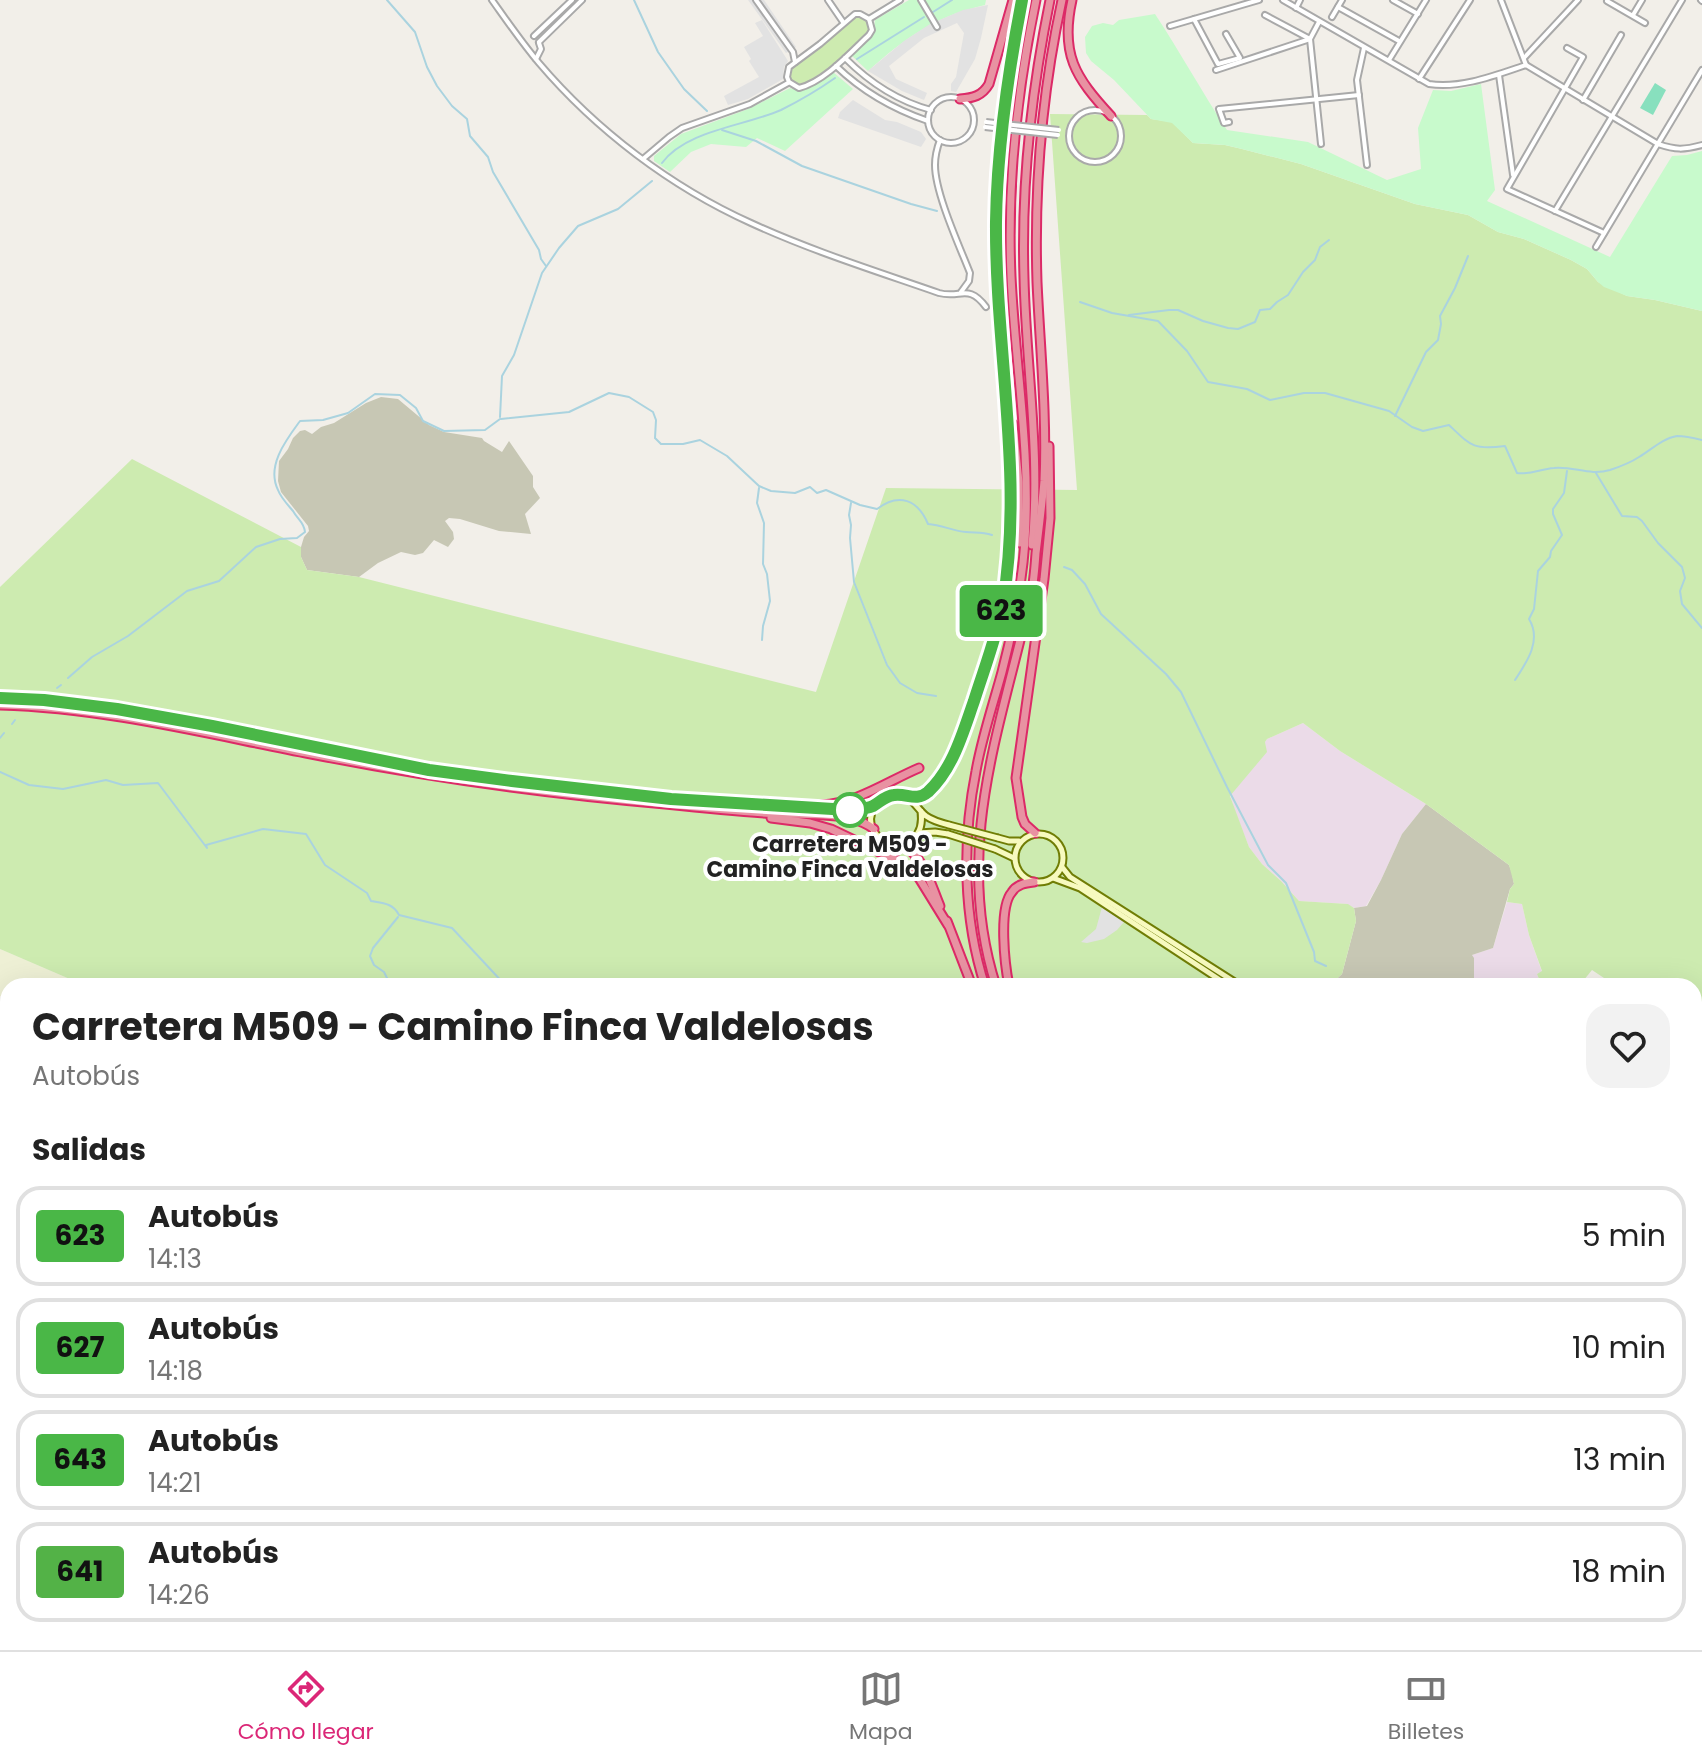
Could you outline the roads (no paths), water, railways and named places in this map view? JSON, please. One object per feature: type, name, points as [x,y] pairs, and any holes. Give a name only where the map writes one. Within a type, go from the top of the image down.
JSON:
[{"type":"highway","points":[[960,99],[981,94],[989,84],[1013,0]]},
{"type":"highway","points":[[908,798],[927,793],[952,759],[1001,613],[1010,547],[1012,482],[997,271],[998,176],[1005,102],[1022,0]]},
{"type":"highway","points":[[983,978],[968,899],[969,814],[976,770],[1003,667],[1025,543],[1027,482],[1009,225],[1017,108],[1036,0]]},
{"type":"highway","points":[[1022,627],[1033,535],[1035,482],[1024,281],[1024,181],[1031,109],[1050,0]]},
{"type":"highway","points":[[994,978],[984,939],[979,897],[980,815],[987,772],[1032,592],[1044,483],[1045,433],[1037,280],[1038,183],[1044,112],[1062,0]]},
{"type":"highway","points":[[1072,0],[1067,26],[1070,55],[1081,80],[1111,116]]},
{"type":"highway","points":[[1001,343],[1019,471],[1020,577]]},
{"type":"highway","points":[[1035,833],[1022,817],[1016,778],[1050,518],[1049,432],[1042,376]]},
{"type":"highway","points":[[0,698],[44,700],[161,716],[429,770],[512,781],[764,806],[849,810],[876,805]]},
{"type":"highway","points":[[0,705],[46,706],[125,716],[434,776],[661,808],[787,819],[831,829],[910,869],[948,925]]},
{"type":"highway","points":[[764,806],[843,803],[919,768]]},
{"type":"highway","points":[[614,800],[843,817],[874,829]]},
{"type":"highway","points":[[902,844],[921,861],[969,978]]},
{"type":"highway","points":[[1008,978],[1004,937],[1007,902],[1015,888],[1034,882]]},
{"type":"street","points":[[492,0],[527,36],[539,42],[541,49],[536,59]]},
{"type":"street","points":[[527,36],[572,0]]},
{"type":"street","points":[[539,42],[582,0]]},
{"type":"street","points":[[756,0],[793,52],[795,62]]},
{"type":"street","points":[[828,0],[843,22]]},
{"type":"street","points":[[869,19],[900,0]]},
{"type":"street","points":[[921,0],[937,27]]},
{"type":"street","points":[[1170,26],[1259,0]]},
{"type":"street","points":[[1283,0],[1429,84],[1443,86],[1499,75],[1526,65]]},
{"type":"street","points":[[1296,8],[1300,0]]},
{"type":"street","points":[[1332,17],[1342,0]]},
{"type":"street","points":[[1393,0],[1418,14]]},
{"type":"street","points":[[1389,60],[1426,0]]},
{"type":"street","points":[[1419,79],[1470,0]]},
{"type":"street","points":[[1501,0],[1526,65],[1658,144],[1683,150],[1702,145]]},
{"type":"street","points":[[1524,58],[1578,0]]},
{"type":"street","points":[[1632,16],[1642,0]]},
{"type":"street","points":[[1555,211],[1682,0]]},
{"type":"street","points":[[1607,1],[1645,23]]},
{"type":"street","points":[[1338,7],[1400,42]]},
{"type":"street","points":[[860,14],[869,19],[872,30],[836,66],[806,86],[794,86],[789,82],[789,67],[843,22],[860,14]]},
{"type":"street","points":[[1265,15],[1310,39]]},
{"type":"street","points":[[1194,19],[1218,64],[1240,58],[1226,34]]},
{"type":"street","points":[[1319,22],[1310,39],[1321,144]]},
{"type":"street","points":[[1583,100],[1621,35]]},
{"type":"street","points":[[527,36],[536,59],[580,105],[643,159],[683,186],[783,238],[949,296],[966,288],[970,273],[938,187],[935,164],[940,140]]},
{"type":"street","points":[[1216,70],[1310,39]]},
{"type":"street","points":[[1364,47],[1357,80],[1367,165]]},
{"type":"street","points":[[1567,48],[1583,57],[1507,189],[1604,233]]},
{"type":"street","points":[[845,58],[884,90],[931,110]]},
{"type":"street","points":[[836,66],[879,100],[928,121]]},
{"type":"street","points":[[1596,247],[1702,70]]},
{"type":"street","points":[[1499,75],[1513,178]]},
{"type":"street","points":[[643,159],[682,128],[750,104],[789,82]]},
{"type":"street","points":[[1229,122],[1224,123],[1219,109],[1359,95]]},
{"type":"street","points":[[974,117],[973,128],[967,136],[950,143],[940,140],[932,132],[928,121],[931,110],[945,98],[960,99],[968,105],[974,117],[985,124]]},
{"type":"street","points":[[1059,133],[1070,128],[1081,114],[1097,110],[1111,116],[1120,127],[1121,142],[1114,155],[1093,163],[1079,157],[1070,145],[1070,128]]},
{"type":"street","points":[[973,128],[985,124],[1059,133],[1069,137]]},
{"type":"street","points":[[961,292],[975,295],[986,307]]},
{"type":"street","points":[[921,811],[918,833],[908,842],[895,844],[882,840],[874,829],[872,813],[876,805],[892,795],[908,798],[921,811],[927,817],[949,825],[1009,841],[1020,841]]},
{"type":"street","points":[[918,833],[948,834],[1014,858]]},
{"type":"street","points":[[1035,833],[1051,836],[1063,854],[1062,867],[1053,878],[1041,882],[1028,880],[1018,871],[1014,858],[1020,841],[1035,833]]},
{"type":"street","points":[[1062,867],[1070,877],[1228,978]]},
{"type":"street","points":[[1053,878],[1080,888],[1217,978]]},
{"type":"waterway","points":[[387,0],[415,32],[437,86],[467,119],[470,136],[488,157],[493,172],[546,266]]},
{"type":"waterway","points":[[634,0],[658,52],[684,89],[707,111]]},
{"type":"waterway","points":[[933,12],[952,0]]},
{"type":"waterway","points":[[857,59],[924,17]]},
{"type":"waterway","points":[[662,163],[686,143],[781,110],[835,78]]},
{"type":"waterway","points":[[722,130],[756,141],[802,166],[937,211]]},
{"type":"waterway","points":[[500,417],[502,376],[514,355],[542,273],[578,226],[618,209],[652,181]]},
{"type":"waterway","points":[[1129,315],[1178,310],[1203,321],[1238,329],[1255,322],[1260,310],[1270,309],[1288,295],[1315,260],[1320,247],[1329,240]]},
{"type":"waterway","points":[[1395,416],[1426,352],[1438,340],[1440,316],[1468,256]]},
{"type":"waterway","points":[[1080,302],[1112,313],[1158,321],[1187,351],[1208,382],[1247,389],[1270,400],[1304,393],[1325,393],[1389,411],[1423,431],[1449,425],[1473,445],[1505,446],[1517,473],[1561,468],[1602,472],[1632,461],[1672,437],[1702,440]]},
{"type":"waterway","points":[[501,419],[569,412],[609,393],[629,397],[653,412],[655,438],[661,444],[700,440],[727,456],[759,486],[771,491],[795,493],[810,487],[817,493],[826,490],[877,509],[893,501],[907,501],[919,509],[928,524],[992,535]]},
{"type":"waterway","points":[[68,678],[92,657],[128,636],[187,591],[219,581],[256,547],[280,539],[297,538],[305,532],[302,523],[279,493],[274,472],[279,454],[300,421],[323,420],[348,413],[375,394],[400,395],[416,408],[423,421],[444,431],[485,430],[500,419]]},
{"type":"waterway","points":[[1515,680],[1533,643],[1533,627],[1529,619],[1534,609],[1538,571],[1562,535],[1553,509],[1564,493],[1567,471]]},
{"type":"waterway","points":[[1596,473],[1622,516],[1637,517],[1642,521],[1682,567],[1685,578],[1680,591],[1682,604],[1702,628]]},
{"type":"waterway","points":[[759,488],[757,503],[764,523],[763,564],[770,601],[762,640]]},
{"type":"waterway","points":[[851,503],[849,515],[854,582],[887,665],[900,683],[917,693],[936,696]]},
{"type":"waterway","points":[[1064,567],[1072,570],[1085,584],[1101,614],[1166,674],[1181,692],[1268,865],[1286,883],[1315,961],[1326,966]]},
{"type":"waterway","points":[[57,688],[61,685]]},
{"type":"waterway","points":[[12,724],[15,720]]},
{"type":"waterway","points":[[0,738],[4,733]]},
{"type":"waterway","points":[[0,772],[29,785],[63,789],[106,780],[123,785],[158,783],[207,848],[206,845],[263,829],[306,834],[325,865],[367,893],[371,901],[390,906],[399,915],[452,928],[499,978]]},
{"type":"waterway","points":[[387,978],[370,956],[398,917]]},
{"type":"place","name":"Carretera M509 - Camino Finca Valdelosas","points":[[850,810]]}]
